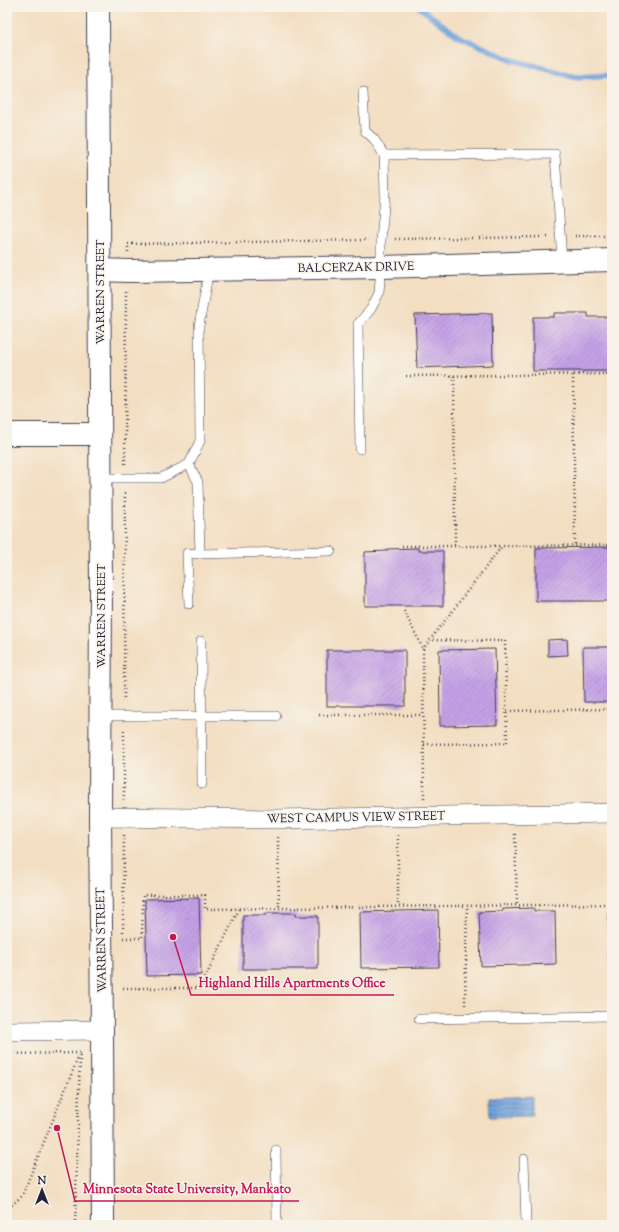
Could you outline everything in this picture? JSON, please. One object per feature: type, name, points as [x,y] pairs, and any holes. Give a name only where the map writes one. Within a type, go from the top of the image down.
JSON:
[{"type":"street","name":"WARREN STREET","points":[[98,7],[102,1225]]},
{"type":"street","name":"BALCERZAK DRIVE","points":[[100,270],[128,271],[381,267],[612,260]]},
{"type":"street","points":[[7,434],[100,434]]},
{"type":"street","name":"WEST CAMPUS VIEW STREET","points":[[100,817],[278,819],[612,813]]},
{"type":"street","points":[[7,1031],[102,1030]]},
{"type":"lane","points":[[360,449],[358,324],[371,309],[379,292],[381,240],[385,195],[384,155],[374,139],[365,131],[363,92]]},
{"type":"lane","points":[[384,155],[556,154],[562,261]]},
{"type":"lane","points":[[100,478],[161,478],[189,464],[200,441],[199,326],[209,269]]},
{"type":"lane","points":[[189,464],[198,482],[200,554]]},
{"type":"lane","points":[[189,604],[187,553],[331,551]]},
{"type":"lane","points":[[201,640],[202,784]]},
{"type":"lane","points":[[100,716],[276,716]]},
{"type":"lane","points":[[419,1018],[612,1016]]},
{"type":"lane","points":[[276,1150],[277,1225]]},
{"type":"lane","points":[[524,1159],[526,1225]]},
{"type":"path","points":[[123,945],[125,304],[128,271]]},
{"type":"path","points":[[406,376],[612,374]]},
{"type":"path","points":[[573,375],[575,545]]},
{"type":"path","points":[[454,376],[455,546]]},
{"type":"path","points":[[402,546],[612,545]]},
{"type":"path","points":[[423,649],[502,546]]},
{"type":"path","points":[[404,612],[423,649],[424,817]]},
{"type":"path","points":[[424,744],[507,743],[505,641],[430,640]]},
{"type":"path","points":[[506,711],[612,709]]},
{"type":"path","points":[[319,715],[423,715]]},
{"type":"path","points":[[515,815],[517,905]]},
{"type":"path","points":[[398,817],[398,907]]},
{"type":"path","points":[[278,819],[279,908]]},
{"type":"path","points":[[123,938],[142,938],[143,895],[205,895],[205,909],[612,904]]},
{"type":"path","points":[[464,1018],[467,906]]},
{"type":"path","points":[[123,988],[200,988],[238,909]]},
{"type":"path","points":[[123,980],[123,995]]},
{"type":"path","points":[[7,1054],[80,1053]]},
{"type":"path","points":[[7,1209],[22,1196],[80,1053]]},
{"type":"path","points":[[75,1225],[80,1053]]},
{"type":"water","points":[[532,1096],[532,1116],[490,1117],[489,1098]]},
{"type":"building","points":[[492,313],[493,365],[417,368],[415,315]]},
{"type":"building","points":[[554,313],[588,313],[588,317],[612,317],[612,371],[533,371],[533,317],[554,317]]},
{"type":"building","points":[[612,547],[612,601],[536,601],[536,548]]},
{"type":"building","points":[[418,548],[418,551],[443,551],[443,606],[365,606],[365,552],[387,551],[387,549]]},
{"type":"building","points":[[567,639],[568,655],[548,656],[548,640]]},
{"type":"building","points":[[583,647],[612,647],[612,702],[584,702]]},
{"type":"building","points":[[495,649],[497,725],[440,726],[439,650]]},
{"type":"building","points":[[327,650],[405,650],[405,706],[327,706]]},
{"type":"building","points":[[199,898],[201,975],[147,976],[145,899]]},
{"type":"building","points":[[534,908],[534,911],[555,911],[556,964],[481,966],[479,912],[503,911],[503,909]]},
{"type":"building","points":[[438,910],[439,967],[361,968],[360,912]]},
{"type":"building","points":[[608,911],[612,911],[612,964],[609,964]]},
{"type":"building","points":[[266,913],[296,913],[296,916],[318,916],[318,969],[243,969],[243,915],[266,915]]},
{"type":"waterway","points":[[419,7],[458,36],[512,60],[578,77],[612,75]]},
{"type":"place","name":"Highland Hills Apartments Office","points":[[173,937]]},
{"type":"place","name":"Minnesota State University, Mankato","points":[[57,1128]]}]
